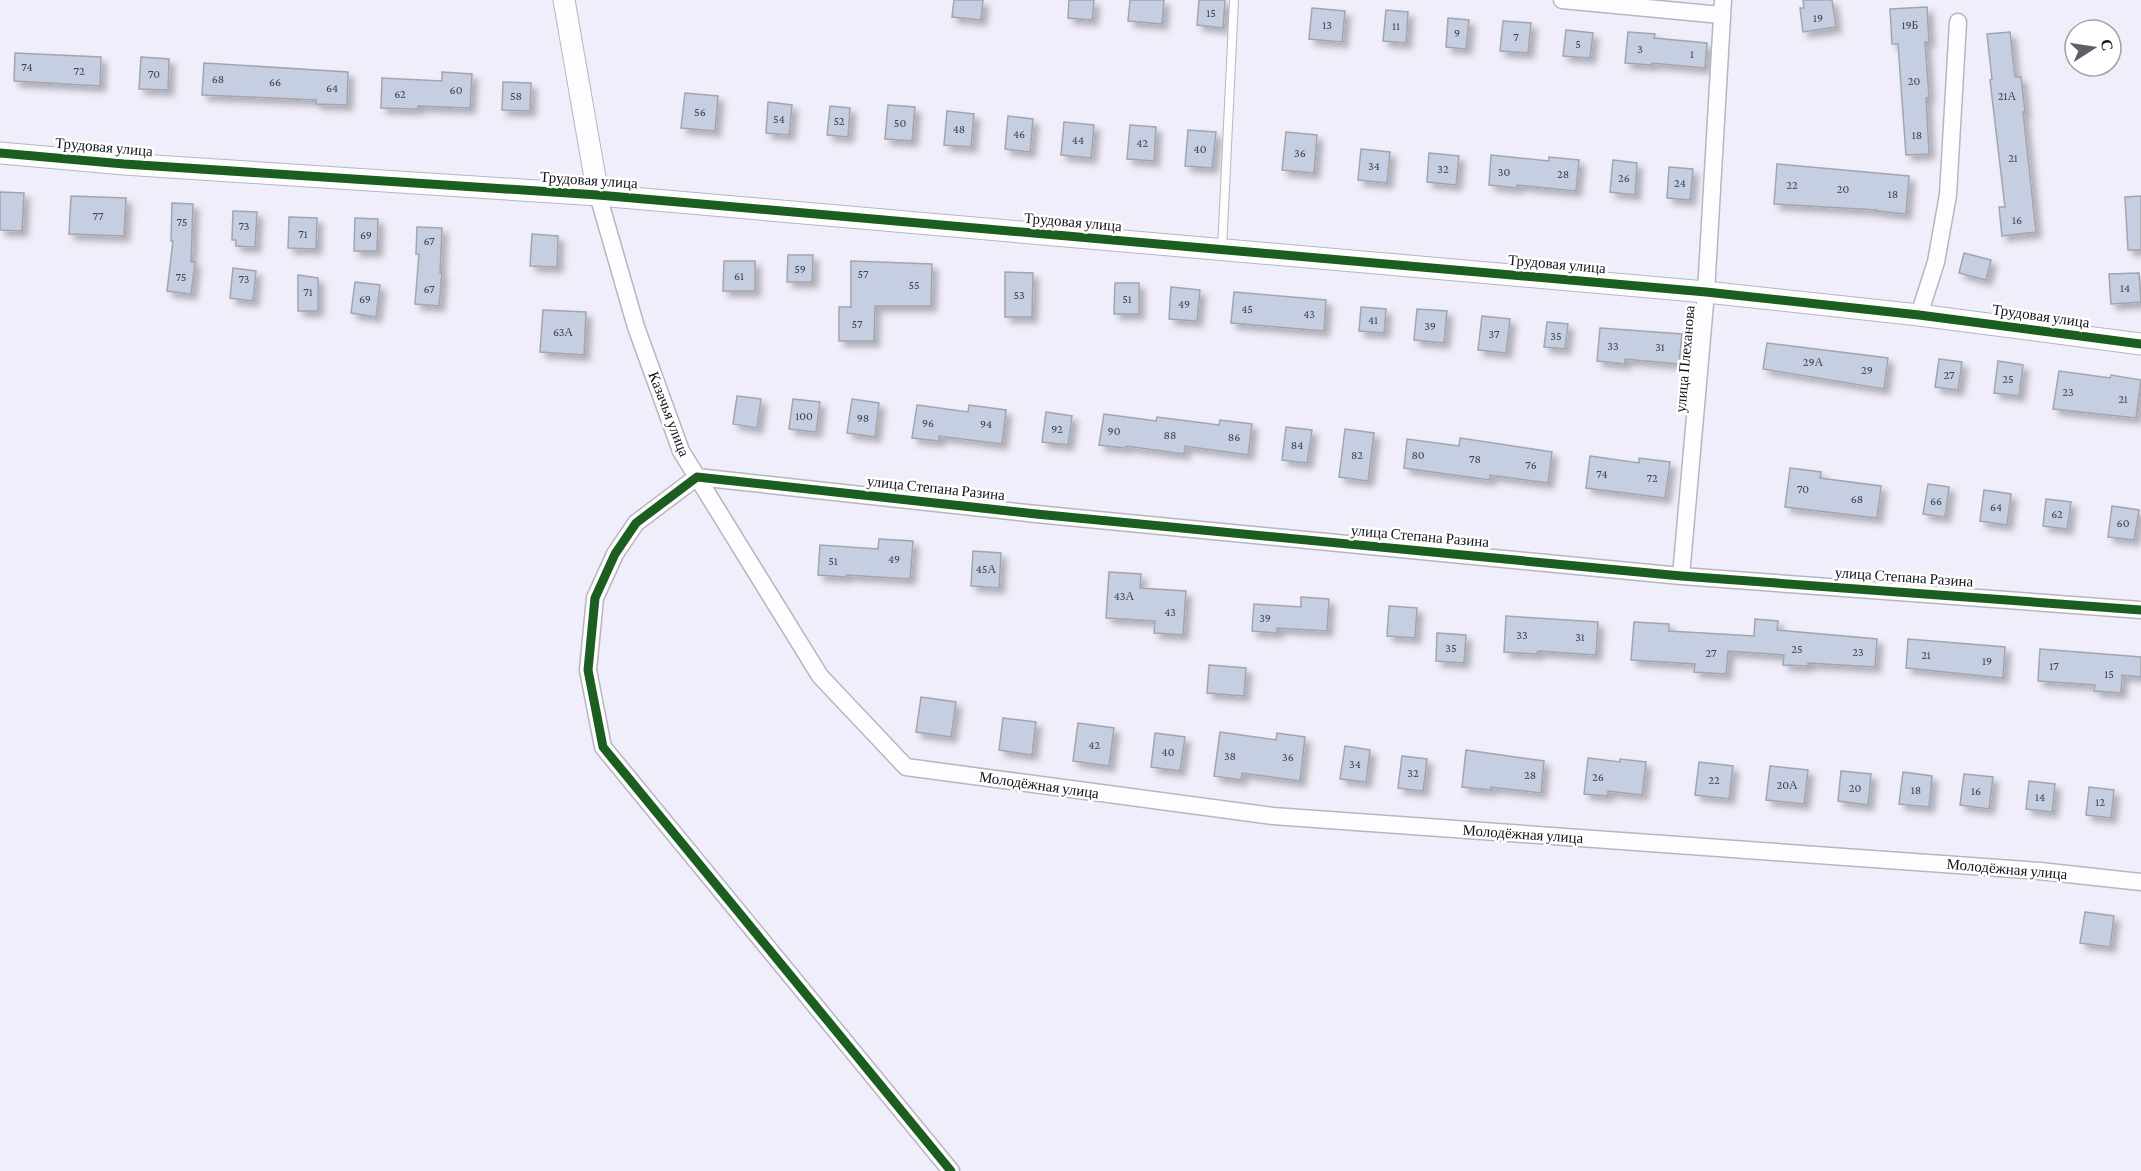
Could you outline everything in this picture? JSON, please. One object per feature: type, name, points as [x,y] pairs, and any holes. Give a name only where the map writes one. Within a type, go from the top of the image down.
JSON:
[{"type":"street","name":"Казачья улица","points":[[564,0],[598,195],[636,327],[681,451],[820,676],[906,767]]},
{"type":"street","points":[[1562,0],[1722,7]]},
{"type":"street","name":"улица Плеханова","points":[[1681,576],[1706,292],[1722,7]]},
{"type":"street","points":[[1919,315],[1936,262],[1948,195],[1958,22]]},
{"type":"street","name":"Трудовая улица","points":[[0,153],[124,164],[598,195],[1706,292],[1919,315],[2141,344]]},
{"type":"street","points":[[697,477],[636,523],[615,554],[595,598],[588,670],[603,747],[951,1171]]},
{"type":"street","name":"улица Степана Разина","points":[[697,477],[1047,515],[1681,576],[2141,610]]},
{"type":"street","name":"Молодёжная улица","points":[[906,767],[1273,816],[2028,870],[2141,882]]},
{"type":"lane","points":[[1222,251],[1234,0]]},
{"type":"building","points":[[954,0],[983,0],[981,20],[952,17]]},
{"type":"building","points":[[1069,0],[1094,0],[1092,20],[1068,18]]},
{"type":"building","points":[[1130,0],[1164,0],[1162,24],[1128,21]]},
{"type":"building","points":[[1199,0],[1225,0],[1223,28],[1197,25]]},
{"type":"building","points":[[1803,0],[1832,0],[1836,27],[1803,32],[1800,8],[1804,8]]},
{"type":"building","points":[[1927,7],[1929,42],[1925,42],[1929,97],[1926,98],[1929,154],[1906,155],[1898,44],[1892,44],[1890,9]]},
{"type":"building","points":[[1312,8],[1345,11],[1342,42],[1309,39]]},
{"type":"building","points":[[1386,10],[1408,12],[1406,43],[1383,41]]},
{"type":"building","points":[[1448,18],[1469,20],[1466,49],[1446,47]]},
{"type":"building","points":[[1503,21],[1531,23],[1528,53],[1500,51]]},
{"type":"building","points":[[1566,30],[1593,33],[1590,58],[1563,56]]},
{"type":"building","points":[[1628,32],[1655,34],[1654,38],[1707,43],[1705,68],[1625,63]]},
{"type":"building","points":[[2010,32],[2015,77],[2021,77],[2036,232],[2002,236],[1999,207],[2005,207],[1987,34]]},
{"type":"building","points":[[15,53],[101,57],[100,86],[14,81]]},
{"type":"building","points":[[141,57],[169,59],[168,90],[139,89]]},
{"type":"building","points":[[204,63],[348,72],[347,105],[316,104],[316,100],[202,95]]},
{"type":"building","points":[[442,72],[472,74],[470,108],[418,106],[418,109],[381,108],[382,78],[442,81]]},
{"type":"building","points":[[503,82],[531,83],[530,111],[502,110]]},
{"type":"building","points":[[685,93],[718,96],[715,131],[681,128]]},
{"type":"building","points":[[768,102],[792,105],[789,135],[766,133]]},
{"type":"building","points":[[888,105],[915,107],[912,141],[885,139]]},
{"type":"building","points":[[830,106],[850,108],[848,137],[827,135]]},
{"type":"building","points":[[947,111],[974,114],[971,147],[944,145]]},
{"type":"building","points":[[1008,116],[1033,119],[1030,152],[1005,149]]},
{"type":"building","points":[[1064,122],[1094,125],[1091,158],[1061,155]]},
{"type":"building","points":[[1130,125],[1156,127],[1154,161],[1127,159]]},
{"type":"building","points":[[1188,130],[1216,132],[1212,168],[1185,166]]},
{"type":"building","points":[[1286,132],[1317,135],[1314,173],[1282,170]]},
{"type":"building","points":[[1361,149],[1390,152],[1387,183],[1358,180]]},
{"type":"building","points":[[1429,153],[1459,156],[1456,185],[1427,182]]},
{"type":"building","points":[[1491,155],[1549,161],[1549,157],[1579,160],[1576,191],[1517,185],[1517,188],[1489,185]]},
{"type":"building","points":[[1613,160],[1637,163],[1635,195],[1610,192]]},
{"type":"building","points":[[1777,164],[1909,176],[1906,214],[1774,204]]},
{"type":"building","points":[[1669,167],[1693,169],[1690,200],[1667,198]]},
{"type":"building","points":[[0,192],[24,193],[22,231],[0,230]]},
{"type":"building","points":[[71,196],[126,198],[124,236],[69,234]]},
{"type":"building","points":[[2141,196],[2141,250],[2128,250],[2125,197]]},
{"type":"building","points":[[172,203],[193,204],[191,262],[195,262],[191,294],[167,291],[173,241],[171,241]]},
{"type":"building","points":[[233,211],[257,212],[255,247],[236,246],[236,240],[232,240]]},
{"type":"building","points":[[289,217],[317,218],[316,249],[288,248]]},
{"type":"building","points":[[355,218],[378,219],[377,251],[354,251]]},
{"type":"building","points":[[417,227],[442,228],[439,306],[415,304],[419,254],[416,254]]},
{"type":"building","points":[[532,234],[558,236],[557,267],[530,266]]},
{"type":"building","points":[[1964,253],[1991,260],[1986,280],[1959,273]]},
{"type":"building","points":[[788,255],[813,255],[812,282],[787,282]]},
{"type":"building","points":[[724,261],[755,261],[755,291],[723,291]]},
{"type":"building","points":[[851,261],[932,264],[931,306],[875,306],[874,341],[839,341],[839,307],[851,307]]},
{"type":"building","points":[[233,268],[256,271],[253,301],[230,298]]},
{"type":"building","points":[[1005,272],[1033,273],[1032,317],[1005,317]]},
{"type":"building","points":[[2139,273],[2141,302],[2111,304],[2109,274]]},
{"type":"building","points":[[298,275],[318,278],[318,311],[298,311]]},
{"type":"building","points":[[355,282],[380,285],[376,317],[351,313]]},
{"type":"building","points":[[1115,283],[1139,283],[1139,314],[1114,314]]},
{"type":"building","points":[[1171,287],[1200,290],[1197,321],[1169,319]]},
{"type":"building","points":[[1234,292],[1326,300],[1324,331],[1231,323]]},
{"type":"building","points":[[1361,307],[1386,309],[1384,333],[1359,331]]},
{"type":"building","points":[[1417,309],[1447,311],[1444,343],[1414,340]]},
{"type":"building","points":[[543,310],[586,312],[584,355],[540,352]]},
{"type":"building","points":[[1482,316],[1510,319],[1506,353],[1478,350]]},
{"type":"building","points":[[1547,322],[1568,324],[1565,349],[1544,347]]},
{"type":"building","points":[[1600,328],[1682,334],[1679,364],[1625,359],[1625,364],[1597,361]]},
{"type":"building","points":[[1767,343],[1888,358],[1884,389],[1763,369]]},
{"type":"building","points":[[1939,359],[1962,362],[1958,390],[1935,387]]},
{"type":"building","points":[[1998,361],[2023,365],[2019,396],[1994,393]]},
{"type":"building","points":[[2059,371],[2141,380],[2136,418],[2053,409]]},
{"type":"building","points":[[737,396],[761,399],[757,428],[733,424]]},
{"type":"building","points":[[793,399],[820,402],[816,432],[789,429]]},
{"type":"building","points":[[852,399],[879,403],[875,437],[847,433]]},
{"type":"building","points":[[917,405],[968,412],[969,405],[1006,410],[1002,444],[939,436],[939,441],[912,438]]},
{"type":"building","points":[[1046,412],[1072,416],[1068,445],[1042,442]]},
{"type":"building","points":[[1104,414],[1156,421],[1157,417],[1219,425],[1220,420],[1252,424],[1248,455],[1185,446],[1184,454],[1126,446],[1125,448],[1099,445]]},
{"type":"building","points":[[1286,427],[1312,430],[1307,463],[1282,460]]},
{"type":"building","points":[[1345,429],[1374,433],[1368,481],[1339,477]]},
{"type":"building","points":[[1460,438],[1552,452],[1548,483],[1490,475],[1490,480],[1404,468],[1407,439],[1459,446]]},
{"type":"building","points":[[1590,456],[1639,463],[1639,458],[1670,462],[1665,498],[1586,488]]},
{"type":"building","points":[[1790,468],[1821,472],[1820,478],[1881,486],[1877,518],[1785,507]]},
{"type":"building","points":[[1928,484],[1949,487],[1945,517],[1923,514]]},
{"type":"building","points":[[1984,490],[2011,494],[2007,525],[1980,521]]},
{"type":"building","points":[[2046,499],[2071,502],[2067,529],[2043,526]]},
{"type":"building","points":[[2112,506],[2139,510],[2134,540],[2108,537]]},
{"type":"building","points":[[879,539],[913,541],[910,579],[818,575],[820,545],[878,549]]},
{"type":"building","points":[[973,551],[1001,553],[999,588],[971,586]]},
{"type":"building","points":[[1109,572],[1141,574],[1140,588],[1186,591],[1183,635],[1154,633],[1155,621],[1106,618]]},
{"type":"building","points":[[1301,597],[1329,599],[1327,631],[1277,628],[1277,633],[1252,631],[1254,604],[1301,607]]},
{"type":"building","points":[[1389,606],[1417,608],[1415,638],[1387,636]]},
{"type":"building","points":[[1506,616],[1598,622],[1596,655],[1538,651],[1537,654],[1504,652]]},
{"type":"building","points":[[1755,619],[1778,621],[1777,630],[1877,639],[1875,667],[1808,663],[1808,666],[1783,665],[1784,655],[1728,651],[1726,674],[1694,672],[1695,664],[1631,660],[1634,622],[1669,624],[1669,631],[1754,636]]},
{"type":"building","points":[[1437,633],[1466,635],[1464,663],[1436,661]]},
{"type":"building","points":[[1908,639],[2005,647],[2003,678],[1906,668]]},
{"type":"building","points":[[2040,649],[2141,657],[2141,677],[2122,675],[2121,693],[2094,691],[2095,685],[2038,681]]},
{"type":"building","points":[[1209,665],[1246,668],[1244,696],[1207,693]]},
{"type":"building","points":[[921,697],[956,702],[951,737],[916,732]]},
{"type":"building","points":[[1003,718],[1036,722],[1032,755],[999,750]]},
{"type":"building","points":[[1078,723],[1114,728],[1109,766],[1073,761]]},
{"type":"building","points":[[1220,732],[1276,740],[1277,733],[1305,737],[1300,781],[1242,773],[1241,780],[1214,776]]},
{"type":"building","points":[[1155,733],[1185,737],[1180,771],[1151,767]]},
{"type":"building","points":[[1345,746],[1370,750],[1366,782],[1340,779]]},
{"type":"building","points":[[1466,750],[1544,761],[1541,793],[1491,787],[1491,790],[1462,787]]},
{"type":"building","points":[[1402,756],[1427,759],[1423,791],[1398,788]]},
{"type":"building","points":[[1588,758],[1646,762],[1642,795],[1608,791],[1608,796],[1584,794]]},
{"type":"building","points":[[1699,762],[1733,766],[1729,799],[1695,795]]},
{"type":"building","points":[[1770,766],[1808,770],[1804,804],[1766,800]]},
{"type":"building","points":[[1841,771],[1871,774],[1868,805],[1838,801]]},
{"type":"building","points":[[1903,772],[1932,776],[1929,807],[1899,804]]},
{"type":"building","points":[[1964,774],[1993,777],[1989,809],[1960,805]]},
{"type":"building","points":[[2029,781],[2055,784],[2052,812],[2026,809]]},
{"type":"building","points":[[2089,787],[2114,790],[2111,818],[2086,815]]},
{"type":"building","points":[[2085,912],[2114,916],[2110,947],[2080,943]]},
{"type":"cycle path","points":[[0,153],[124,164],[598,195],[1706,292],[1919,315],[2141,344]]},
{"type":"cycle path","points":[[951,1171],[603,747],[588,670],[595,598],[615,554],[636,523],[697,477],[1036,514],[1681,576],[2141,610]]}]
